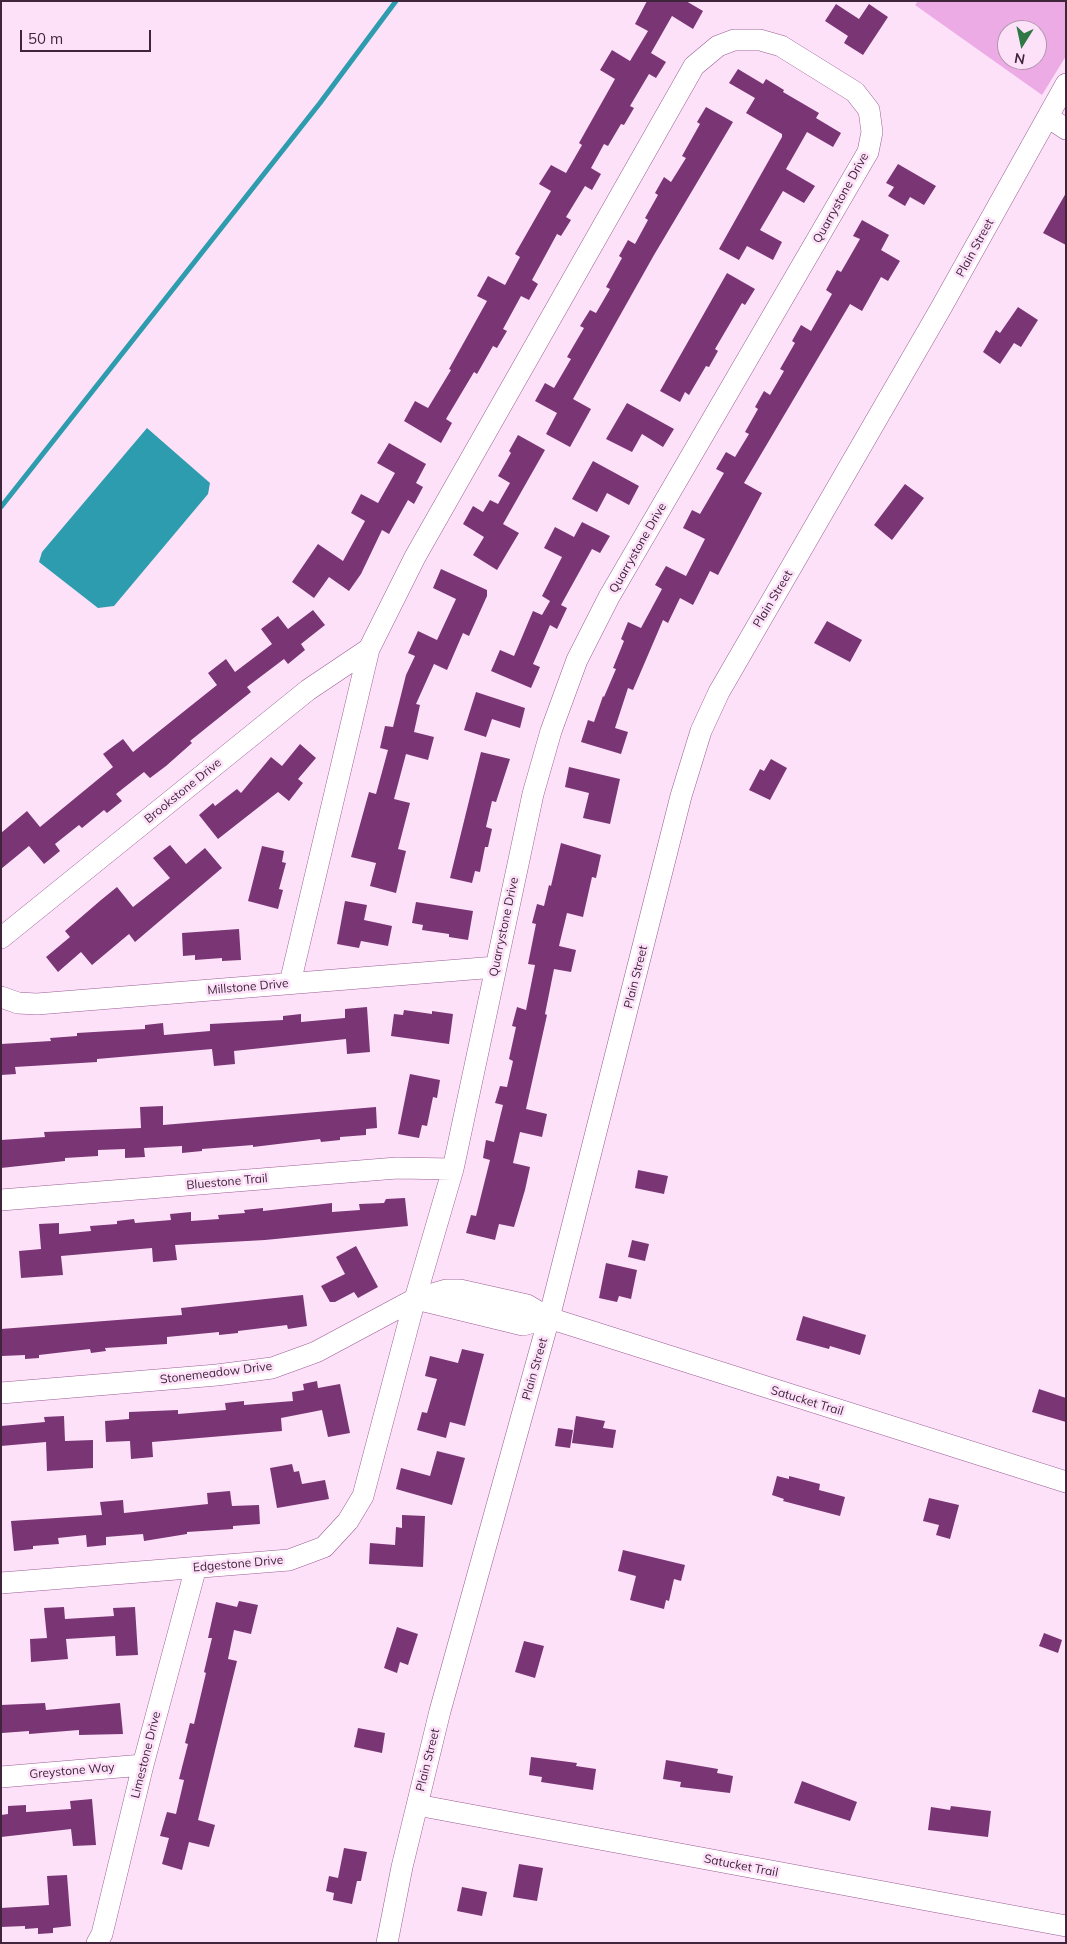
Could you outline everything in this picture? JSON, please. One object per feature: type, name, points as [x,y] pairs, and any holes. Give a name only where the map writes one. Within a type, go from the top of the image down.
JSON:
[{"type":"street","name":"Quarrystone Drive","points":[[290,983],[369,649],[415,556],[694,66],[718,46],[734,40],[760,40],[781,46],[855,92],[869,110],[872,132],[868,152],[609,597],[577,660],[551,731],[533,794],[453,1169],[415,1299]]},
{"type":"street","name":"Plain Street","points":[[386,1943],[417,1805],[463,1623],[549,1318],[681,796],[709,712],[1057,123],[1066,84]]},
{"type":"street","name":"Brookstone Drive","points":[[1,938],[308,690],[369,649]]},
{"type":"street","name":"Millstone Drive","points":[[1,998],[18,1003],[37,1004],[496,967]]},
{"type":"street","name":"Bluestone Trail","points":[[1,1200],[397,1168],[453,1169]]},
{"type":"street","points":[[415,1299],[523,1325],[549,1318]]},
{"type":"street","name":"Stonemeadow Drive","points":[[1,1393],[217,1375],[272,1368],[316,1352],[415,1299]]},
{"type":"street","name":"Edgestone Drive","points":[[1,1583],[290,1560],[324,1547],[348,1521],[363,1496],[415,1299]]},
{"type":"street","name":"Satucket Trail","points":[[549,1318],[1066,1482]]},
{"type":"street","name":"Limestone Drive","points":[[97,1943],[102,1934],[143,1765],[196,1567]]},
{"type":"street","name":"Greystone Way","points":[[1,1776],[143,1765]]},
{"type":"street","name":"Satucket Trail","points":[[417,1805],[1066,1926]]},
{"type":"shaded area","points":[[918,1],[1066,1],[1066,56],[1042,95],[1007,70],[1047,70],[1047,20],[997,20],[997,63],[915,5]]},
{"type":"water","points":[[147,428],[210,483],[208,494],[114,606],[98,608],[39,562],[42,552]]},
{"type":"building","points":[[647,1],[686,1],[703,11],[693,29],[672,16],[651,53],[666,62],[656,78],[649,74],[630,106],[634,108],[624,125],[621,124],[608,146],[604,144],[591,168],[601,174],[592,190],[585,186],[566,217],[571,220],[561,236],[557,234],[532,280],[538,284],[529,300],[521,296],[503,329],[507,331],[497,348],[493,346],[477,374],[474,372],[446,419],[452,423],[441,443],[404,421],[415,401],[428,408],[451,370],[449,369],[487,301],[477,296],[488,276],[505,285],[520,257],[515,254],[551,191],[539,184],[551,165],[566,173],[582,145],[579,143],[615,79],[600,70],[612,50],[630,61],[648,31],[635,24]]},
{"type":"building","points":[[836,4],[859,19],[869,4],[888,17],[863,55],[844,43],[848,36],[825,21]]},
{"type":"building","points":[[738,69],[763,84],[766,79],[784,90],[783,92],[819,113],[816,118],[841,133],[833,147],[807,132],[786,169],[815,186],[804,203],[783,191],[760,230],[782,242],[773,260],[747,246],[739,260],[719,249],[782,137],[782,134],[746,113],[755,98],[729,83]]},
{"type":"building","points":[[706,107],[733,122],[654,255],[573,399],[591,409],[570,447],[546,434],[557,413],[535,401],[545,383],[554,388],[571,359],[567,357],[584,328],[580,326],[590,310],[596,313],[610,289],[606,287],[622,258],[619,256],[628,240],[635,244],[648,220],[645,218],[658,195],[655,193],[664,177],[671,182],[686,158],[682,156],[700,124],[697,122]]},
{"type":"building","points":[[898,164],[936,186],[924,205],[910,197],[905,206],[888,196],[894,187],[886,183]]},
{"type":"building","points":[[1066,193],[1066,245],[1043,233]]},
{"type":"building","points":[[862,220],[889,235],[881,250],[900,261],[888,281],[881,277],[862,311],[850,304],[744,483],[762,493],[718,575],[710,571],[693,605],[680,598],[668,623],[663,620],[633,690],[628,688],[615,728],[628,732],[621,754],[581,742],[588,720],[594,722],[603,696],[616,669],[613,668],[624,641],[621,639],[628,622],[641,628],[662,589],[655,585],[666,566],[686,576],[705,539],[683,528],[692,510],[700,514],[724,473],[716,469],[726,452],[735,457],[749,434],[745,432],[758,409],[755,407],[764,391],[770,395],[784,371],[780,369],[795,343],[792,341],[801,325],[811,331],[832,294],[826,290],[837,270],[841,272],[860,239],[853,236]]},
{"type":"building","points":[[727,273],[755,289],[745,305],[742,303],[715,349],[718,351],[709,367],[706,366],[689,395],[685,392],[680,402],[660,391]]},
{"type":"building","points":[[1018,307],[1038,320],[1021,347],[1014,343],[1000,364],[983,352],[996,330],[1000,333]]},
{"type":"building","points":[[627,403],[674,429],[663,447],[642,434],[632,452],[606,439]]},
{"type":"building","points":[[518,435],[545,450],[503,524],[519,533],[497,570],[473,555],[484,537],[463,524],[473,506],[483,512],[490,500],[498,504],[510,483],[498,476],[511,453],[509,451]]},
{"type":"building","points":[[389,443],[426,464],[416,483],[423,487],[414,504],[408,500],[389,534],[382,530],[361,574],[349,591],[329,577],[314,598],[292,582],[318,544],[343,561],[365,521],[351,513],[361,494],[378,503],[395,473],[377,463]]},
{"type":"building","points":[[593,461],[639,486],[629,505],[607,493],[597,512],[572,499]]},
{"type":"building","points":[[905,484],[924,498],[892,540],[874,525]]},
{"type":"building","points":[[582,522],[610,536],[600,553],[592,549],[561,605],[567,608],[557,629],[550,625],[533,664],[540,667],[531,688],[491,671],[500,650],[514,656],[533,611],[542,615],[550,601],[542,596],[562,557],[544,548],[555,527],[574,537]]},
{"type":"building","points":[[441,569],[487,590],[487,596],[469,636],[463,633],[447,670],[434,664],[416,704],[420,705],[414,732],[434,737],[428,760],[406,754],[394,799],[410,803],[398,849],[406,851],[396,893],[370,886],[376,863],[351,857],[369,792],[376,794],[388,750],[380,748],[385,726],[393,727],[406,675],[415,656],[408,653],[418,631],[437,640],[456,599],[433,588]]},
{"type":"building","points":[[313,610],[325,625],[301,644],[305,650],[288,664],[284,659],[247,687],[251,692],[190,741],[192,743],[166,766],[150,778],[144,772],[116,794],[122,801],[107,813],[104,810],[82,828],[79,825],[55,844],[60,851],[44,864],[29,846],[1,869],[1,833],[27,811],[40,827],[113,767],[103,754],[123,739],[133,752],[217,685],[208,673],[226,659],[235,672],[272,644],[261,629],[278,616],[288,629]]},
{"type":"building","points":[[827,621],[862,640],[850,662],[814,643]]},
{"type":"building","points":[[476,692],[525,708],[520,728],[492,719],[486,737],[464,730]]},
{"type":"building","points":[[300,744],[316,758],[298,779],[303,783],[289,801],[278,792],[218,839],[199,815],[213,803],[215,806],[237,789],[241,793],[271,757],[282,766]]},
{"type":"building","points":[[481,752],[510,759],[496,802],[492,801],[486,827],[492,829],[488,847],[485,847],[480,872],[475,871],[472,883],[450,878]]},
{"type":"building","points":[[771,759],[787,768],[770,800],[749,790],[760,769],[764,771]]},
{"type":"building","points":[[569,767],[620,779],[610,824],[583,818],[589,793],[565,787]]},
{"type":"building","points":[[561,843],[601,855],[596,878],[592,877],[583,917],[567,913],[559,946],[576,950],[571,972],[554,969],[545,1014],[547,1015],[526,1109],[547,1114],[542,1137],[520,1132],[513,1163],[530,1167],[525,1190],[514,1227],[499,1224],[495,1240],[466,1233],[471,1215],[476,1216],[490,1160],[483,1158],[486,1140],[494,1142],[503,1105],[495,1103],[500,1086],[507,1087],[513,1061],[509,1059],[516,1027],[512,1026],[517,1007],[526,1010],[535,965],[528,964],[536,924],[532,923],[537,904],[544,906],[549,885],[551,886]]},
{"type":"building","points":[[170,845],[186,864],[205,848],[222,868],[135,942],[129,934],[92,965],[81,952],[58,972],[46,957],[70,937],[65,931],[117,887],[133,907],[170,878],[153,858]]},
{"type":"building","points":[[262,846],[284,851],[282,862],[286,863],[279,889],[283,890],[278,909],[248,901]]},
{"type":"building","points":[[345,901],[367,905],[364,920],[392,926],[388,946],[361,941],[359,948],[337,944]]},
{"type":"building","points":[[416,902],[473,911],[468,940],[449,937],[449,934],[422,930],[423,925],[412,923]]},
{"type":"building","points":[[239,929],[241,960],[222,961],[222,958],[195,960],[195,955],[183,956],[182,933]]},
{"type":"building","points":[[367,1007],[370,1052],[347,1054],[346,1039],[234,1051],[235,1064],[214,1066],[212,1049],[97,1059],[97,1062],[15,1067],[16,1074],[1,1075],[1,1044],[51,1041],[50,1038],[77,1036],[77,1033],[145,1029],[145,1025],[163,1023],[164,1035],[210,1031],[210,1024],[283,1020],[283,1016],[301,1014],[301,1022],[345,1018],[345,1009]]},
{"type":"building","points":[[404,1010],[432,1014],[432,1011],[453,1014],[449,1044],[391,1036],[394,1014],[403,1015]]},
{"type":"building","points":[[410,1074],[440,1080],[437,1098],[433,1097],[427,1126],[422,1125],[419,1138],[398,1134]]},
{"type":"building","points":[[163,1106],[163,1125],[376,1107],[377,1128],[366,1129],[366,1135],[340,1137],[340,1140],[321,1142],[320,1139],[253,1147],[253,1145],[202,1149],[202,1151],[182,1153],[182,1146],[144,1148],[145,1157],[125,1158],[125,1149],[98,1150],[98,1156],[65,1158],[65,1161],[1,1168],[1,1140],[45,1137],[44,1132],[141,1128],[140,1107]]},
{"type":"building","points":[[638,1170],[668,1176],[664,1194],[635,1188]]},
{"type":"building","points":[[405,1198],[408,1226],[265,1240],[175,1245],[177,1260],[153,1262],[152,1248],[61,1256],[63,1275],[21,1278],[19,1251],[41,1249],[39,1224],[59,1223],[59,1234],[91,1231],[90,1226],[117,1224],[117,1221],[134,1219],[135,1223],[171,1220],[170,1214],[191,1212],[191,1221],[219,1219],[218,1215],[245,1213],[244,1210],[263,1208],[263,1211],[332,1203],[332,1212],[360,1210],[359,1204],[384,1203],[386,1199]]},
{"type":"building","points":[[632,1240],[649,1244],[645,1261],[628,1257]]},
{"type":"building","points":[[356,1246],[378,1287],[358,1298],[354,1292],[335,1302],[330,1302],[321,1286],[345,1274],[336,1257]]},
{"type":"building","points":[[606,1263],[637,1270],[631,1299],[619,1296],[617,1302],[599,1298]]},
{"type":"building","points":[[303,1295],[307,1326],[288,1329],[287,1325],[219,1335],[219,1332],[167,1337],[167,1344],[105,1348],[106,1351],[91,1353],[90,1349],[39,1355],[39,1358],[25,1359],[25,1355],[2,1356],[1,1352],[1,1329],[182,1315],[181,1308]]},
{"type":"building","points":[[803,1316],[866,1335],[860,1355],[830,1346],[829,1349],[796,1340]]},
{"type":"building","points":[[462,1349],[484,1354],[465,1426],[450,1422],[446,1438],[417,1430],[422,1412],[427,1413],[437,1379],[425,1376],[430,1356],[458,1363]]},
{"type":"building","points":[[317,1381],[318,1388],[340,1384],[350,1433],[328,1437],[322,1410],[281,1418],[282,1431],[152,1442],[153,1457],[131,1459],[130,1441],[106,1442],[105,1421],[129,1419],[129,1412],[178,1410],[178,1414],[226,1410],[225,1403],[244,1401],[244,1405],[293,1401],[292,1392],[304,1390],[303,1384]]},
{"type":"building","points":[[1039,1389],[1066,1398],[1066,1422],[1032,1412]]},
{"type":"building","points":[[64,1416],[65,1441],[93,1440],[93,1468],[47,1471],[46,1442],[1,1446],[1,1426],[45,1422],[44,1417]]},
{"type":"building","points":[[576,1416],[605,1421],[603,1428],[616,1430],[613,1448],[572,1443]]},
{"type":"building","points":[[558,1428],[573,1430],[570,1448],[555,1446]]},
{"type":"building","points":[[437,1451],[465,1458],[452,1505],[396,1489],[401,1468],[430,1476]]},
{"type":"building","points":[[292,1464],[294,1472],[299,1471],[302,1484],[325,1480],[329,1499],[277,1508],[270,1468]]},
{"type":"building","points":[[777,1476],[789,1479],[789,1476],[820,1484],[819,1490],[845,1497],[840,1516],[783,1501],[784,1499],[772,1495]]},
{"type":"building","points":[[230,1491],[232,1506],[259,1505],[260,1524],[233,1526],[233,1529],[187,1532],[187,1534],[144,1541],[143,1534],[106,1537],[106,1545],[87,1547],[86,1535],[58,1538],[59,1544],[33,1546],[33,1549],[14,1551],[11,1521],[102,1515],[100,1502],[123,1500],[124,1513],[208,1504],[207,1493]]},
{"type":"building","points":[[929,1498],[959,1505],[950,1539],[936,1535],[939,1525],[923,1521]]},
{"type":"building","points":[[402,1515],[425,1516],[423,1567],[369,1564],[370,1543],[395,1545],[396,1527],[402,1528]]},
{"type":"building","points":[[623,1550],[685,1565],[681,1581],[674,1579],[669,1601],[666,1600],[664,1609],[630,1600],[636,1576],[618,1571]]},
{"type":"building","points":[[239,1601],[258,1605],[251,1634],[234,1630],[228,1659],[237,1661],[198,1820],[215,1825],[209,1847],[189,1842],[182,1870],[162,1864],[169,1838],[160,1836],[167,1812],[176,1814],[184,1780],[179,1779],[188,1744],[185,1743],[190,1723],[194,1724],[206,1673],[204,1672],[212,1638],[208,1638],[216,1602],[237,1607]]},
{"type":"building","points":[[64,1607],[65,1619],[114,1616],[113,1608],[135,1607],[138,1655],[116,1656],[115,1636],[66,1639],[68,1659],[31,1662],[30,1639],[47,1638],[44,1608]]},
{"type":"building","points":[[397,1627],[418,1634],[408,1665],[400,1662],[397,1673],[384,1668]]},
{"type":"building","points":[[1044,1633],[1062,1640],[1058,1653],[1039,1646]]},
{"type":"building","points":[[524,1641],[544,1646],[535,1678],[515,1672]]},
{"type":"building","points":[[45,1703],[46,1710],[120,1703],[123,1734],[79,1735],[79,1730],[29,1734],[29,1731],[2,1733],[1,1705]]},
{"type":"building","points":[[358,1728],[385,1733],[382,1753],[354,1747]]},
{"type":"building","points":[[531,1757],[577,1763],[576,1766],[596,1769],[593,1790],[541,1782],[542,1777],[529,1775]]},
{"type":"building","points":[[666,1760],[718,1769],[717,1773],[733,1776],[730,1793],[680,1787],[681,1782],[663,1779]]},
{"type":"building","points":[[802,1781],[857,1802],[850,1821],[794,1803]]},
{"type":"building","points":[[92,1799],[96,1845],[73,1846],[71,1829],[1,1837],[1,1815],[8,1814],[8,1806],[26,1805],[26,1812],[71,1809],[70,1801]]},
{"type":"building","points":[[951,1806],[991,1811],[988,1837],[928,1830],[931,1807],[950,1810]]},
{"type":"building","points":[[344,1848],[367,1852],[361,1881],[357,1881],[352,1904],[333,1900],[334,1893],[326,1891],[329,1876],[338,1878]]},
{"type":"building","points":[[519,1864],[543,1868],[537,1901],[513,1897]]},
{"type":"building","points":[[67,1875],[71,1926],[53,1928],[53,1933],[38,1934],[38,1928],[25,1929],[25,1926],[1,1927],[1,1908],[49,1905],[47,1876]]},
{"type":"building","points":[[462,1887],[487,1892],[482,1916],[457,1911]]},
{"type":"waterway","points":[[1,507],[320,103],[396,1]]}]
